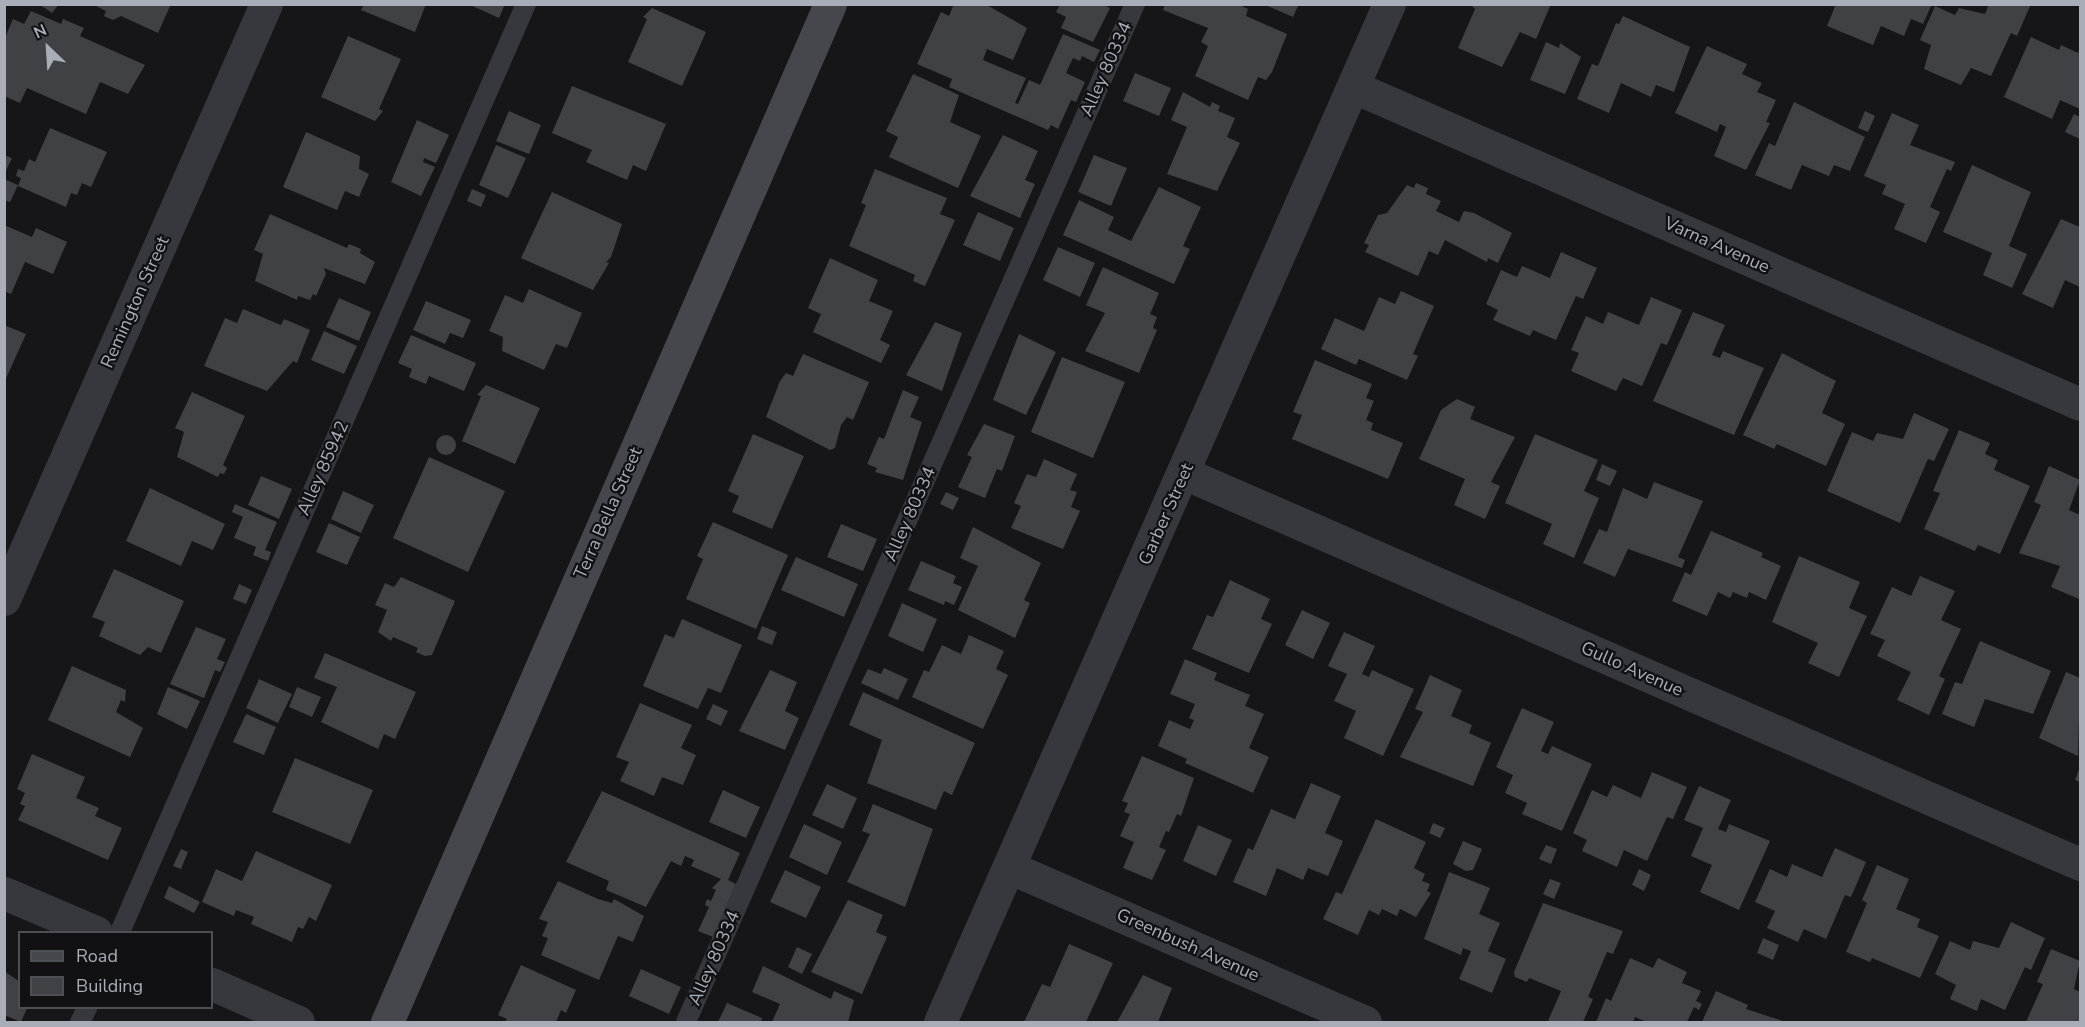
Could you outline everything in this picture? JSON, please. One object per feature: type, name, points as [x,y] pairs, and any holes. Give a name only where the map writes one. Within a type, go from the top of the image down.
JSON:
[{"type":"main road","name":"Terra Bella Street","points":[[387,1023],[830,4]]},
{"type":"street","name":"Remington Street","points":[[4,599],[266,4]]},
{"type":"street","name":"Garber Street","points":[[940,1023],[1011,868],[1389,4]]},
{"type":"street","name":"Varna Avenue","points":[[1354,87],[2080,404]]},
{"type":"street","name":"Gullo Avenue","points":[[1184,473],[2080,864]]},
{"type":"street","name":"Greenbush Avenue","points":[[1011,868],[1365,1023]]},
{"type":"street","points":[[4,893],[91,931]]},
{"type":"street","points":[[213,984],[298,1023]]},
{"type":"lane","name":"Alley 85942","points":[[121,931],[526,4]]},
{"type":"lane","name":"Alley 80334","points":[[686,1023],[1135,4]]},
{"type":"lane","points":[[80,1023],[87,1009]]},
{"type":"building","points":[[39,4],[59,4],[52,13]]},
{"type":"building","points":[[92,4],[171,4],[158,33],[121,16],[113,20],[104,16],[106,11]]},
{"type":"building","points":[[364,4],[426,4],[415,32],[361,10]]},
{"type":"building","points":[[468,4],[505,4],[499,18]]},
{"type":"building","points":[[954,4],[985,4],[1027,28],[1013,60],[987,49],[983,60],[1026,78],[1015,103],[1018,104],[1029,80],[1040,85],[1063,34],[1100,50],[1094,62],[1082,56],[1080,61],[1073,58],[1066,73],[1085,82],[1076,102],[1071,100],[1058,129],[1051,125],[1048,130],[949,87],[952,79],[917,64],[941,12],[949,16]]},
{"type":"building","points":[[1060,4],[1102,4],[1110,8],[1093,42],[1061,28],[1066,17],[1056,12]]},
{"type":"building","points":[[1165,4],[1237,4],[1248,9],[1246,16],[1287,34],[1272,72],[1266,80],[1258,77],[1248,100],[1195,76],[1208,46],[1201,42],[1208,28],[1163,10]]},
{"type":"building","points":[[1263,4],[1299,4],[1293,17]]},
{"type":"building","points":[[1470,4],[1551,4],[1536,39],[1520,32],[1502,67],[1458,48],[1475,9]]},
{"type":"building","points":[[1836,4],[1932,4],[1923,24],[1911,19],[1904,36],[1881,26],[1873,45],[1827,26]]},
{"type":"building","points":[[1989,4],[2031,4],[2017,36],[2011,33],[1991,76],[1971,68],[1961,85],[1924,69],[1931,45],[1920,40],[1935,6],[1955,15],[1959,8],[1985,14]]},
{"type":"building","points":[[652,8],[706,32],[682,86],[628,62],[647,19],[643,17]]},
{"type":"building","points":[[31,11],[61,24],[63,19],[84,28],[80,36],[145,65],[128,94],[100,82],[86,114],[27,88],[20,103],[4,96],[4,40],[13,19],[24,24]]},
{"type":"building","points":[[1623,16],[1690,47],[1674,92],[1656,85],[1651,97],[1621,83],[1609,113],[1577,99],[1592,64],[1598,66],[1616,23],[1619,24]]},
{"type":"building","points":[[348,36],[401,59],[379,109],[383,111],[375,121],[321,97]]},
{"type":"building","points":[[2031,37],[2059,50],[2061,45],[2078,53],[2080,47],[2080,109],[2060,100],[2052,119],[2004,97]]},
{"type":"building","points":[[1546,42],[1559,48],[1560,43],[1581,57],[1565,94],[1530,80]]},
{"type":"building","points":[[1707,46],[1747,64],[1742,74],[1762,83],[1757,92],[1776,100],[1766,122],[1770,123],[1746,170],[1714,156],[1726,127],[1720,124],[1717,132],[1675,113]]},
{"type":"building","points":[[1135,73],[1171,88],[1159,116],[1123,101]]},
{"type":"building","points":[[913,74],[959,95],[950,122],[981,136],[958,188],[889,157],[898,137],[886,131]]},
{"type":"building","points":[[572,86],[666,124],[646,171],[633,165],[627,180],[586,162],[592,150],[552,133]]},
{"type":"building","points":[[1183,92],[1210,107],[1212,102],[1220,106],[1218,111],[1235,118],[1227,137],[1240,143],[1217,191],[1167,174],[1187,127],[1171,120]]},
{"type":"building","points":[[1794,102],[1865,137],[1850,171],[1834,165],[1829,176],[1802,165],[1791,190],[1755,175],[1769,143],[1775,146]]},
{"type":"building","points":[[509,111],[541,125],[529,154],[496,141]]},
{"type":"building","points":[[1865,111],[1875,116],[1868,132],[1858,128]]},
{"type":"building","points":[[1892,113],[1919,125],[1910,145],[1955,162],[1951,171],[1947,169],[1930,207],[1940,212],[1926,243],[1894,229],[1905,204],[1882,194],[1886,185],[1864,176]]},
{"type":"building","points":[[2074,114],[2080,117],[2080,139],[2065,132]]},
{"type":"building","points":[[417,120],[449,135],[436,163],[424,158],[423,162],[435,167],[421,196],[391,182]]},
{"type":"building","points":[[50,128],[107,152],[91,187],[82,183],[77,195],[71,193],[66,207],[18,186],[21,178],[16,176],[18,169],[24,171],[29,159],[35,162]]},
{"type":"building","points":[[306,132],[360,156],[359,169],[369,174],[359,197],[345,191],[337,210],[283,187]]},
{"type":"building","points":[[1003,135],[1038,151],[1025,180],[1035,184],[1020,218],[970,196]]},
{"type":"building","points":[[496,145],[526,158],[508,198],[479,185]]},
{"type":"building","points":[[4,155],[12,158],[4,175]]},
{"type":"building","points":[[1094,155],[1127,168],[1111,206],[1078,192]]},
{"type":"building","points":[[1972,165],[2031,192],[2009,246],[2027,254],[2012,288],[1983,275],[1992,253],[1943,232]]},
{"type":"building","points":[[875,169],[947,198],[940,214],[955,220],[925,286],[913,281],[915,275],[849,246],[866,205],[861,203]]},
{"type":"building","points":[[4,179],[18,185],[10,202],[4,200]]},
{"type":"building","points":[[1416,183],[1428,188],[1426,194],[1441,201],[1436,211],[1459,222],[1464,211],[1474,213],[1512,233],[1498,263],[1488,258],[1487,262],[1445,240],[1438,255],[1429,251],[1418,276],[1365,252],[1369,245],[1364,243],[1378,215],[1387,213],[1407,185],[1414,188]]},
{"type":"building","points":[[1159,187],[1201,207],[1183,246],[1190,249],[1174,284],[1063,235],[1079,200],[1114,217],[1108,230],[1131,241]]},
{"type":"building","points":[[472,189],[486,195],[481,207],[467,201]]},
{"type":"building","points":[[552,192],[622,224],[611,257],[606,262],[609,263],[593,290],[521,258]]},
{"type":"building","points":[[978,212],[1014,228],[1000,261],[963,245]]},
{"type":"building","points":[[270,214],[347,248],[349,244],[361,249],[360,253],[375,262],[365,284],[324,268],[326,274],[316,296],[313,294],[310,300],[298,296],[297,300],[255,281],[263,254],[254,250]]},
{"type":"building","points":[[2061,219],[2080,227],[2080,287],[2065,280],[2053,308],[2022,294]]},
{"type":"building","points":[[4,225],[32,237],[36,228],[67,242],[53,274],[25,262],[11,294],[4,291]]},
{"type":"building","points":[[1058,247],[1095,263],[1080,297],[1043,280]]},
{"type":"building","points":[[1561,252],[1597,268],[1583,299],[1576,296],[1556,340],[1533,330],[1530,336],[1493,320],[1498,310],[1486,304],[1501,270],[1517,277],[1522,266],[1550,278]]},
{"type":"building","points":[[830,258],[878,280],[869,301],[893,311],[880,340],[890,345],[881,363],[813,332],[821,314],[808,308]]},
{"type":"building","points":[[1103,267],[1159,293],[1150,314],[1157,317],[1153,328],[1157,330],[1139,373],[1085,351],[1105,313],[1086,305]]},
{"type":"building","points":[[529,289],[582,313],[567,348],[556,344],[544,370],[502,351],[503,337],[489,331],[505,295],[523,303]]},
{"type":"building","points":[[1401,291],[1434,306],[1413,354],[1418,356],[1407,380],[1359,359],[1356,365],[1321,349],[1335,318],[1364,331],[1379,297],[1395,304]]},
{"type":"building","points":[[1651,297],[1682,310],[1667,345],[1661,343],[1642,386],[1623,378],[1616,391],[1571,371],[1579,353],[1571,350],[1586,316],[1603,324],[1608,312],[1639,325]]},
{"type":"building","points":[[339,298],[371,312],[359,341],[326,327]]},
{"type":"building","points":[[426,301],[471,320],[463,338],[450,333],[445,344],[413,330]]},
{"type":"building","points":[[243,309],[281,325],[284,319],[310,330],[297,363],[293,361],[267,391],[204,366],[225,318],[237,323]]},
{"type":"building","points":[[1693,312],[1725,325],[1712,355],[1720,358],[1723,351],[1764,368],[1734,435],[1653,401]]},
{"type":"building","points":[[935,322],[962,333],[942,391],[906,375]]},
{"type":"building","points":[[4,325],[26,334],[4,383]]},
{"type":"building","points":[[324,331],[357,346],[344,374],[311,360]]},
{"type":"building","points":[[1019,334],[1056,352],[1026,415],[993,400]]},
{"type":"building","points":[[411,335],[476,363],[464,391],[429,376],[426,384],[409,377],[412,369],[398,363]]},
{"type":"building","points":[[1782,353],[1836,381],[1822,413],[1845,424],[1826,466],[1777,444],[1774,449],[1743,435]]},
{"type":"building","points":[[803,354],[869,382],[853,420],[847,417],[841,425],[835,448],[830,450],[766,417],[780,381],[786,373],[793,376]]},
{"type":"building","points":[[1062,357],[1125,382],[1093,458],[1031,432]]},
{"type":"building","points":[[1315,360],[1372,384],[1366,398],[1374,401],[1366,420],[1373,423],[1371,430],[1403,443],[1388,479],[1292,439],[1302,415],[1293,412]]},
{"type":"building","points":[[486,385],[540,408],[515,464],[462,441],[481,396],[477,395]]},
{"type":"building","points":[[903,390],[919,397],[910,417],[922,422],[903,480],[875,472],[877,468],[867,464],[879,437],[884,439]]},
{"type":"building","points":[[192,392],[245,416],[223,465],[227,468],[224,474],[220,473],[218,477],[177,457],[184,432],[175,428]]},
{"type":"building","points":[[1457,399],[1475,407],[1470,419],[1515,437],[1491,482],[1500,486],[1485,519],[1454,505],[1465,479],[1419,459],[1441,410]]},
{"type":"building","points":[[1914,413],[1949,429],[1934,461],[1928,459],[1900,523],[1827,491],[1852,432],[1873,441],[1877,433],[1903,439]]},
{"type":"building","points":[[984,424],[1015,436],[1002,471],[997,469],[985,498],[958,487],[972,457],[967,455]]},
{"type":"building","points":[[1959,430],[1990,443],[1985,454],[1998,460],[1994,470],[2030,486],[2000,554],[1978,545],[1975,551],[1924,529],[1940,493],[1933,491]]},
{"type":"building","points":[[753,434],[804,456],[772,529],[732,512],[739,496],[728,491]]},
{"type":"building","points":[[1535,434],[1598,460],[1584,491],[1599,498],[1574,558],[1543,544],[1552,524],[1505,503]]},
{"type":"building","points":[[442,435],[450,435],[456,441],[456,449],[450,455],[442,455],[436,449],[436,441]]},
{"type":"building","points":[[429,457],[505,491],[468,572],[393,538]]},
{"type":"building","points":[[1044,459],[1077,474],[1070,490],[1077,492],[1071,507],[1080,511],[1063,549],[1011,528],[1021,506],[1014,503],[1027,474],[1036,477]]},
{"type":"building","points":[[1602,464],[1617,471],[1610,486],[1596,480]]},
{"type":"building","points":[[2049,466],[2080,480],[2069,510],[2080,515],[2079,599],[2051,587],[2060,566],[2019,553],[2041,505],[2034,502]]},
{"type":"building","points":[[261,476],[292,489],[279,519],[248,505]]},
{"type":"building","points":[[1654,482],[1703,501],[1678,557],[1685,560],[1682,568],[1628,549],[1615,577],[1583,563],[1599,529],[1607,532],[1623,488],[1647,499]]},
{"type":"building","points":[[150,488],[225,524],[213,550],[192,541],[181,566],[126,541]]},
{"type":"building","points":[[343,491],[374,505],[361,533],[331,519]]},
{"type":"building","points":[[946,492],[959,498],[953,510],[940,504]]},
{"type":"building","points":[[235,504],[277,522],[265,550],[271,552],[268,561],[253,555],[256,547],[234,538],[243,517],[232,512]]},
{"type":"building","points":[[713,522],[788,555],[756,629],[686,599],[703,559],[697,556]]},
{"type":"building","points":[[329,523],[360,537],[347,565],[316,552]]},
{"type":"building","points":[[841,524],[877,539],[863,571],[827,557]]},
{"type":"building","points":[[973,527],[1041,563],[1024,600],[1030,603],[1015,638],[958,610],[978,566],[960,558]]},
{"type":"building","points":[[1711,531],[1763,553],[1761,557],[1781,566],[1766,600],[1749,592],[1747,598],[1733,592],[1730,598],[1718,592],[1707,616],[1672,601],[1685,572],[1691,575]]},
{"type":"building","points":[[1799,556],[1860,582],[1849,608],[1867,616],[1839,677],[1808,663],[1818,643],[1772,622]]},
{"type":"building","points":[[796,557],[858,584],[844,617],[781,590]]},
{"type":"building","points":[[921,561],[956,576],[953,583],[962,587],[954,605],[945,601],[944,605],[908,590]]},
{"type":"building","points":[[114,569],[184,601],[161,653],[148,647],[140,655],[99,636],[105,622],[92,617]]},
{"type":"building","points":[[1920,576],[1955,591],[1941,620],[1961,629],[1939,676],[1945,679],[1929,715],[1897,700],[1911,672],[1877,656],[1885,640],[1870,634],[1892,587],[1911,596]]},
{"type":"building","points":[[401,577],[455,601],[432,655],[425,656],[416,652],[418,648],[393,637],[391,641],[378,632],[387,610],[375,605],[385,583],[394,587]]},
{"type":"building","points":[[1230,580],[1270,599],[1261,619],[1272,624],[1249,673],[1192,649],[1207,615],[1213,617]]},
{"type":"building","points":[[239,584],[252,590],[246,604],[233,599]]},
{"type":"building","points":[[902,603],[937,619],[923,652],[888,636]]},
{"type":"building","points":[[1302,610],[1330,623],[1313,659],[1285,645]]},
{"type":"building","points":[[682,619],[742,645],[721,693],[708,688],[698,709],[643,686],[665,634],[674,638]]},
{"type":"building","points":[[762,626],[777,632],[772,645],[757,639]]},
{"type":"building","points":[[196,627],[226,639],[217,659],[225,662],[220,672],[215,670],[204,698],[170,684]]},
{"type":"building","points":[[1344,632],[1375,646],[1362,674],[1369,677],[1372,670],[1414,689],[1383,756],[1344,738],[1356,711],[1334,701],[1347,674],[1328,666]]},
{"type":"building","points":[[969,635],[1004,651],[996,669],[1008,675],[983,729],[912,697],[924,670],[929,672],[942,645],[961,654]]},
{"type":"building","points":[[1980,641],[2051,671],[2033,714],[1985,699],[1974,727],[1942,714],[1955,682],[1962,684]]},
{"type":"building","points":[[325,653],[416,692],[395,739],[384,734],[378,749],[321,722],[337,687],[314,678]]},
{"type":"building","points":[[1185,659],[1217,673],[1214,680],[1250,695],[1245,706],[1264,714],[1249,748],[1269,757],[1253,793],[1185,763],[1187,759],[1158,746],[1169,720],[1190,729],[1194,720],[1189,718],[1195,704],[1170,694]]},
{"type":"building","points":[[72,666],[126,690],[125,702],[121,700],[116,712],[143,728],[130,757],[48,720]]},
{"type":"building","points":[[884,668],[908,679],[898,700],[861,683],[868,669],[881,674]]},
{"type":"building","points":[[770,670],[797,682],[785,711],[799,718],[785,750],[739,731]]},
{"type":"building","points":[[2066,672],[2080,678],[2078,756],[2039,738]]},
{"type":"building","points":[[1430,675],[1462,690],[1451,716],[1472,725],[1469,733],[1491,743],[1473,786],[1400,757],[1423,712],[1415,709]]},
{"type":"building","points":[[259,679],[292,694],[278,723],[246,708]]},
{"type":"building","points":[[168,687],[200,701],[187,729],[157,714]]},
{"type":"building","points":[[297,687],[321,697],[312,717],[289,707]]},
{"type":"building","points":[[863,692],[975,743],[952,795],[944,791],[936,810],[867,783],[882,740],[849,725]]},
{"type":"building","points":[[640,703],[692,725],[681,748],[696,755],[683,785],[662,777],[654,796],[620,781],[629,762],[616,757]]},
{"type":"building","points":[[713,704],[728,711],[721,726],[706,719]]},
{"type":"building","points":[[1522,708],[1554,722],[1541,751],[1548,754],[1552,746],[1592,764],[1562,831],[1522,814],[1527,803],[1505,793],[1513,775],[1496,767]]},
{"type":"building","points":[[246,714],[276,727],[264,755],[233,742]]},
{"type":"building","points":[[32,754],[85,777],[76,798],[99,808],[95,816],[122,828],[108,860],[18,820],[25,806],[20,804],[25,793],[17,789]]},
{"type":"building","points":[[1142,756],[1194,778],[1181,816],[1177,814],[1159,847],[1166,850],[1152,880],[1123,868],[1134,842],[1120,836],[1130,814],[1124,812],[1128,803],[1122,801]]},
{"type":"building","points":[[295,758],[373,790],[350,844],[272,812]]},
{"type":"building","points":[[2080,767],[2080,782],[2075,780]]},
{"type":"building","points":[[1652,772],[1687,787],[1673,819],[1667,817],[1647,861],[1624,850],[1617,867],[1582,851],[1587,840],[1573,833],[1592,790],[1607,797],[1613,785],[1641,798]]},
{"type":"building","points":[[1311,783],[1341,796],[1325,833],[1343,841],[1328,876],[1308,868],[1303,880],[1277,868],[1266,896],[1233,882],[1248,848],[1253,850],[1271,809],[1295,819]]},
{"type":"building","points":[[827,784],[857,798],[843,829],[812,815]]},
{"type":"building","points":[[1699,786],[1731,800],[1718,829],[1726,832],[1729,824],[1770,841],[1739,910],[1700,892],[1712,865],[1691,856],[1703,828],[1684,820]]},
{"type":"building","points":[[723,790],[760,807],[746,838],[709,822]]},
{"type":"building","points":[[602,791],[740,853],[728,880],[736,884],[713,937],[698,931],[709,907],[705,905],[707,899],[711,901],[716,890],[712,888],[721,879],[691,866],[694,860],[685,856],[681,866],[671,861],[646,907],[606,890],[609,881],[566,862]]},
{"type":"building","points":[[873,804],[933,829],[905,907],[847,882],[870,834],[862,831]]},
{"type":"building","points":[[1376,819],[1426,842],[1414,868],[1425,874],[1422,881],[1430,884],[1427,891],[1431,893],[1416,917],[1400,909],[1397,916],[1382,909],[1379,915],[1369,910],[1358,935],[1323,919],[1336,892],[1342,894]]},
{"type":"building","points":[[1433,823],[1445,828],[1440,838],[1429,833]]},
{"type":"building","points":[[804,824],[842,842],[827,875],[789,857]]},
{"type":"building","points":[[1198,825],[1232,840],[1216,876],[1183,861]]},
{"type":"building","points":[[1463,841],[1482,849],[1473,870],[1466,871],[1453,864]]},
{"type":"building","points":[[1546,845],[1557,849],[1551,864],[1539,859]]},
{"type":"building","points":[[1835,848],[1866,862],[1851,897],[1845,895],[1826,939],[1804,929],[1798,942],[1767,928],[1775,911],[1755,902],[1770,869],[1787,877],[1792,864],[1822,877]]},
{"type":"building","points":[[181,849],[188,852],[181,869],[173,866]]},
{"type":"building","points":[[256,851],[332,885],[316,921],[309,917],[303,929],[298,927],[292,942],[251,924],[254,917],[236,910],[234,916],[202,902],[216,869],[242,881]]},
{"type":"building","points":[[1877,865],[1909,879],[1896,909],[1920,919],[1917,927],[1939,936],[1920,978],[1872,958],[1870,962],[1846,952],[1867,903],[1862,900]]},
{"type":"building","points":[[1639,869],[1651,875],[1644,891],[1632,885]]},
{"type":"building","points":[[785,870],[821,887],[806,918],[770,902]]},
{"type":"building","points":[[1449,872],[1490,888],[1479,914],[1500,923],[1488,951],[1506,959],[1492,993],[1459,979],[1471,951],[1463,948],[1461,955],[1424,939]]},
{"type":"building","points":[[1550,879],[1561,883],[1554,899],[1543,894]]},
{"type":"building","points":[[558,881],[598,899],[612,903],[614,899],[644,916],[633,942],[618,936],[599,980],[541,955],[548,938],[542,936],[548,922],[539,919]]},
{"type":"building","points":[[169,886],[200,902],[194,913],[164,898]]},
{"type":"building","points":[[848,900],[883,915],[876,932],[887,937],[862,994],[811,972]]},
{"type":"building","points":[[1543,903],[1623,931],[1613,954],[1607,952],[1588,997],[1593,999],[1583,1022],[1548,1021],[1561,991],[1529,978],[1527,982],[1515,977],[1514,972]]},
{"type":"building","points":[[2011,922],[2045,938],[2031,970],[2025,967],[2005,1010],[1981,999],[1977,1011],[1950,999],[1956,985],[1935,974],[1950,941],[1970,950],[1973,941],[1999,948]]},
{"type":"building","points":[[1763,938],[1779,945],[1773,960],[1757,953]]},
{"type":"building","points":[[1069,944],[1113,963],[1086,1022],[1024,1022],[1042,984],[1050,987]]},
{"type":"building","points":[[797,947],[812,954],[802,974],[788,967]]},
{"type":"building","points":[[2051,949],[2080,961],[2074,989],[2080,992],[2080,1022],[2026,1022],[2043,984],[2037,982]]},
{"type":"building","points":[[1630,958],[1653,968],[1658,958],[1687,972],[1682,983],[1701,991],[1696,1001],[1702,1004],[1699,1010],[1694,1007],[1687,1022],[1647,1022],[1635,1017],[1633,1022],[1596,1022],[1606,998],[1611,1001]]},
{"type":"building","points":[[521,965],[576,990],[566,1013],[561,1010],[556,1022],[505,1022],[507,1019],[498,1015]]},
{"type":"building","points":[[763,966],[831,999],[834,991],[854,1000],[848,1022],[772,1022],[780,1004],[752,992]]},
{"type":"building","points":[[641,969],[681,987],[669,1014],[629,996]]},
{"type":"building","points":[[4,971],[18,981],[18,1009],[27,1009],[21,1022],[4,1015]]},
{"type":"building","points":[[1143,975],[1172,988],[1158,1022],[1117,1022]]},
{"type":"building","points":[[1716,991],[1748,1005],[1746,1009],[1786,1022],[1702,1022]]},
{"type":"building","points":[[727,1003],[762,1018],[761,1022],[718,1022]]}]
